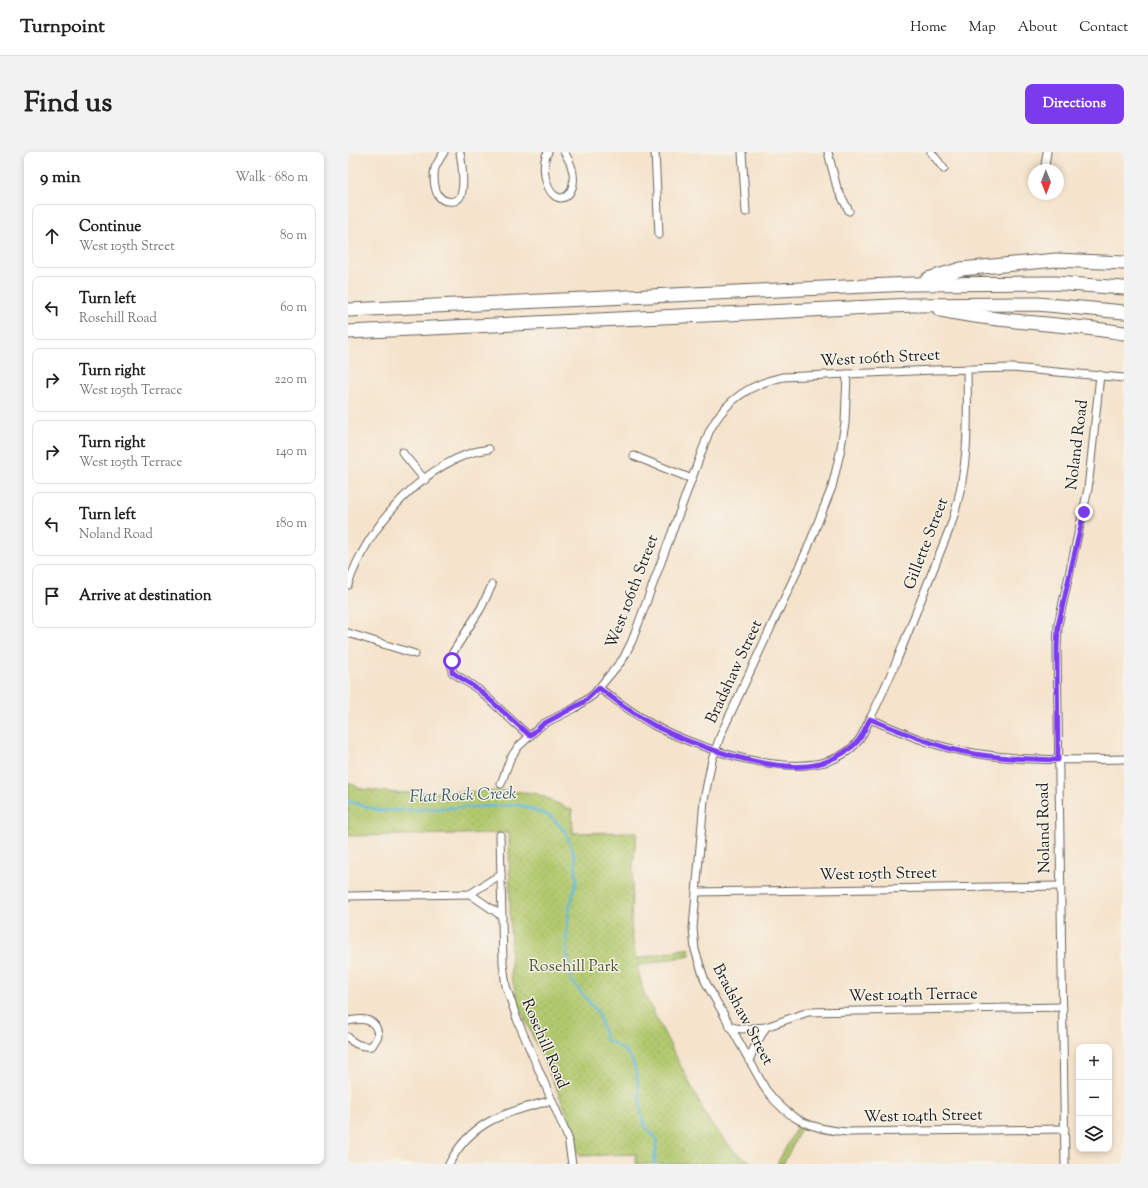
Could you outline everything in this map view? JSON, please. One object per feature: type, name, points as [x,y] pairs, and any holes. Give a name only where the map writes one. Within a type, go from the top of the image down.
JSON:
[{"type":"highway","points":[[911,284],[961,269],[1056,260],[1124,263]]},
{"type":"highway","points":[[348,310],[911,284],[1055,283],[1124,288]]},
{"type":"highway","points":[[348,332],[913,305],[1037,304],[1124,312]]},
{"type":"highway","points":[[913,305],[964,315],[1089,327],[1124,333]]},
{"type":"street","points":[[444,152],[435,167],[435,189],[438,196],[443,200],[453,201],[458,200],[461,194],[460,152]]},
{"type":"street","points":[[548,152],[545,156],[547,188],[551,195],[558,198],[566,197],[570,193],[572,187],[572,168],[564,152]]},
{"type":"street","points":[[655,152],[659,235]]},
{"type":"street","points":[[742,152],[746,212]]},
{"type":"street","points":[[828,152],[837,188],[849,211]]},
{"type":"street","points":[[931,152],[944,169]]},
{"type":"street","points":[[1045,164],[1047,152]]},
{"type":"street","name":"West 106th Street","points":[[599,688],[623,659],[632,641],[713,424],[724,409],[742,393],[760,383],[783,377],[967,369],[1020,369],[1124,378]]},
{"type":"street","name":"Gillette Street","points":[[599,688],[638,716],[655,726],[693,742],[751,760],[779,765],[816,764],[833,759],[859,740],[885,690],[951,525],[959,500],[965,472],[968,437],[967,369]]},
{"type":"street","name":"Bradshaw Street","points":[[786,1112],[776,1103],[766,1090],[705,982],[698,960],[693,928],[707,781],[721,734],[807,550],[825,508],[840,453],[845,423],[847,374]]},
{"type":"street","name":"Noland Road","points":[[1065,1164],[1058,760],[1058,626],[1088,489],[1100,375]]},
{"type":"street","points":[[348,585],[361,554],[376,529],[405,495],[441,468],[466,454],[489,449]]},
{"type":"street","points":[[402,452],[424,480]]},
{"type":"street","points":[[634,456],[692,479]]},
{"type":"street","points":[[492,585],[481,608],[452,654],[452,672],[479,690],[530,736]]},
{"type":"street","points":[[348,633],[415,654]]},
{"type":"street","points":[[501,784],[510,759],[518,747],[543,724],[584,702],[599,688]]},
{"type":"street","points":[[870,719],[919,739],[952,749],[1014,759],[1124,759]]},
{"type":"street","name":"Rosehill Road","points":[[500,835],[503,963],[508,993],[517,1019],[568,1138],[572,1164]]},
{"type":"street","points":[[348,896],[470,894],[501,874]]},
{"type":"street","name":"West 105th Street","points":[[696,892],[1060,886]]},
{"type":"street","points":[[470,894],[502,916]]},
{"type":"street","name":"West 104th Terrace","points":[[730,1027],[742,1029],[766,1027],[808,1012],[1063,1007]]},
{"type":"street","points":[[348,1021],[366,1019],[376,1025],[378,1036],[372,1046],[365,1047],[358,1045],[348,1037]]},
{"type":"street","points":[[749,1061],[766,1027]]},
{"type":"street","points":[[449,1164],[465,1139],[476,1129],[497,1117],[552,1100]]},
{"type":"street","name":"West 104th Street","points":[[786,1112],[802,1123],[829,1131],[847,1132],[1065,1128]]},
{"type":"green space","name":"Rosehill Park","points":[[348,782],[361,789],[397,793],[508,791],[535,793],[572,810],[573,833],[637,832],[633,865],[631,929],[636,959],[689,948],[690,955],[637,966],[644,994],[710,1123],[735,1152],[754,1164],[636,1164],[636,1154],[579,1156],[568,1115],[520,1008],[511,975],[509,833],[348,836]]},
{"type":"green space","points":[[798,1125],[802,1127],[783,1164],[777,1164]]},
{"type":"waterway","name":"Flat Rock Creek","points":[[348,801],[381,811],[520,805],[550,816],[565,831],[574,854],[577,880],[569,909],[566,945],[571,980],[598,1013],[606,1040],[625,1051],[632,1061],[638,1080],[643,1119],[647,1129],[657,1139],[654,1164]]},
{"type":"route","points":[[452,661],[452,672],[467,681],[501,708],[530,736],[543,724],[584,702],[599,688],[638,716],[668,732],[716,750],[751,760],[779,765],[807,766],[833,759],[859,740],[870,719],[919,739],[952,749],[985,756],[1058,760],[1058,626],[1065,589],[1084,512]]}]
